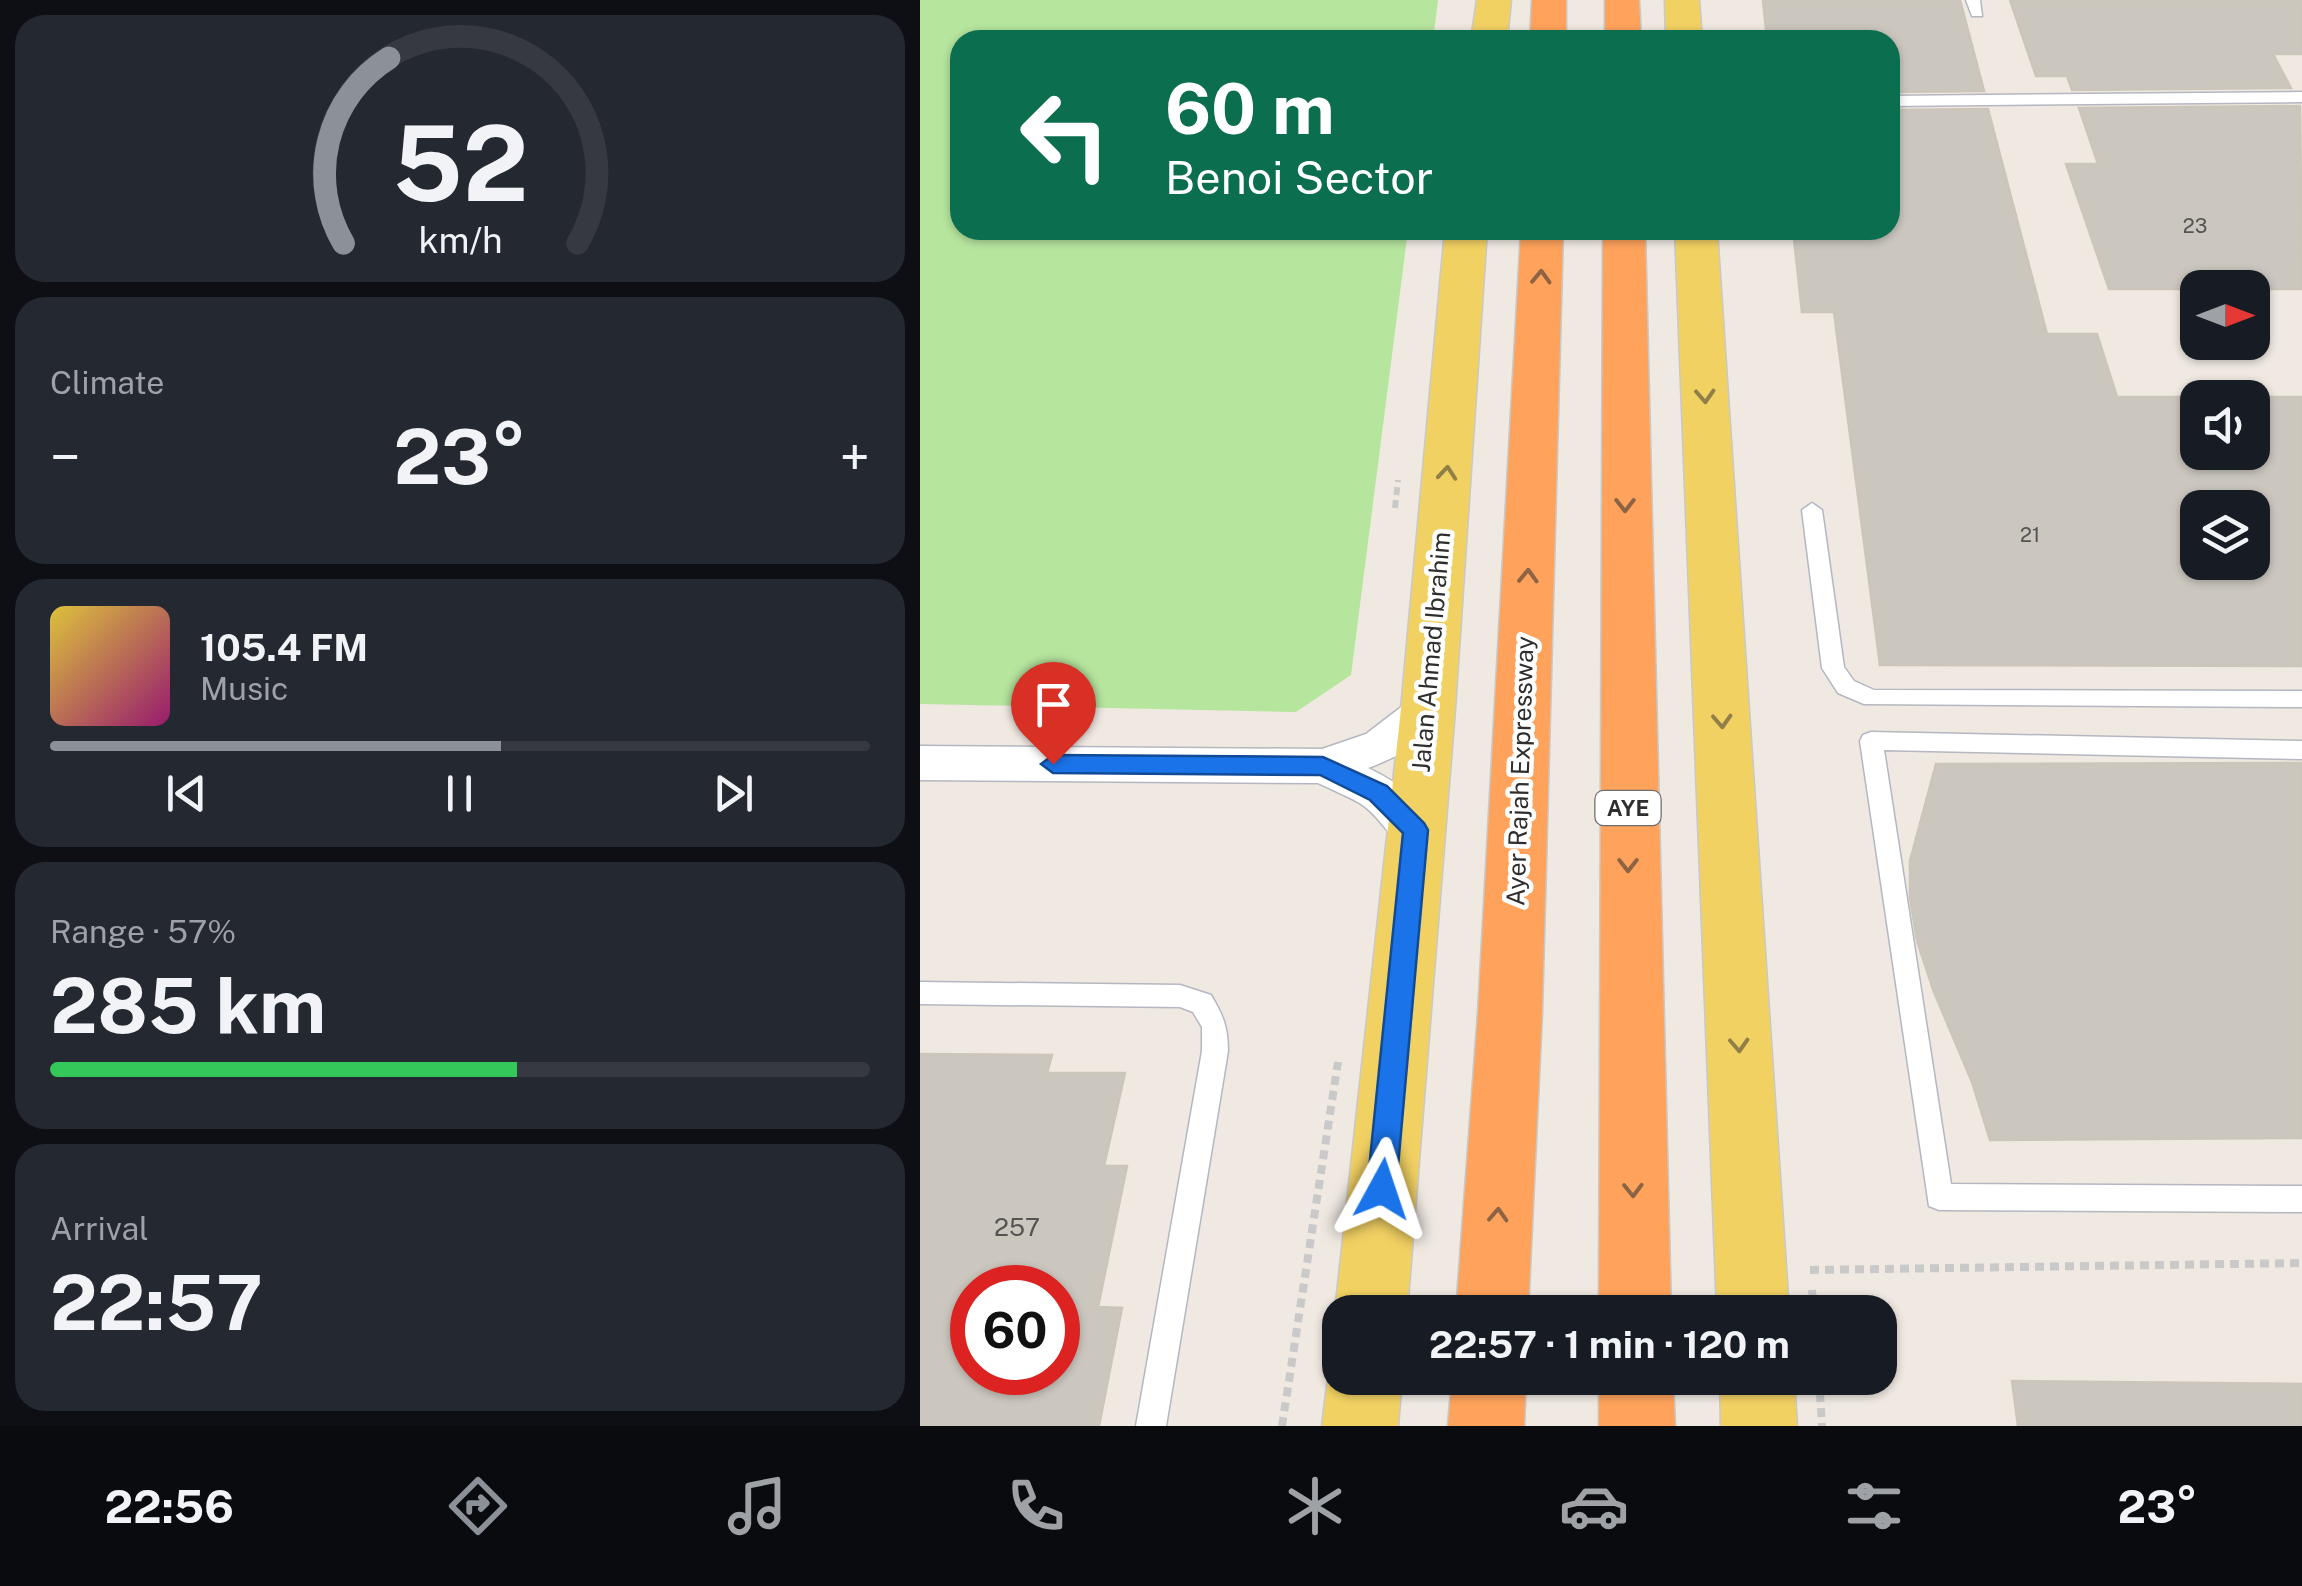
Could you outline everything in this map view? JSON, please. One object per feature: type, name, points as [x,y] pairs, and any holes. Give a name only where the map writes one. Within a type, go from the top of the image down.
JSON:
[{"type":"highway","points":[[1548,30],[1549,0]]},
{"type":"highway","points":[[1622,0],[1622,30]]},
{"type":"highway","name":"Ayer Rajah Expressway","points":[[1493,1295],[1510,1013],[1542,240]]},
{"type":"highway","name":"AYE","points":[[1624,240],[1635,1295]]},
{"type":"highway","points":[[1486,1426],[1488,1395]]},
{"type":"highway","points":[[1636,1395],[1637,1426]]},
{"type":"main road","points":[[1490,30],[1494,0]]},
{"type":"main road","points":[[1682,0],[1684,30]]},
{"type":"main road","name":"Jalan Ahmad Ibrahim","points":[[1372,1295],[1428,710],[1465,240]]},
{"type":"main road","points":[[1697,240],[1752,1295]]},
{"type":"main road","points":[[1360,1426],[1363,1395]]},
{"type":"main road","points":[[1758,1395],[1759,1426]]},
{"type":"street","points":[[920,763],[1323,766],[1382,746],[1428,710]]},
{"type":"street","points":[[1323,766],[1379,793],[1416,830]]},
{"type":"lane","points":[[1900,101],[2302,97]]},
{"type":"lane","points":[[1812,510],[1832,668],[1846,688],[1872,698],[2302,700]]},
{"type":"lane","points":[[2302,750],[1871,741],[1939,1197],[2302,1198]]},
{"type":"lane","points":[[920,992],[1180,996],[1202,1003],[1215,1026],[1215,1051],[1151,1426]]},
{"type":"path","points":[[1810,1270],[2302,1263]]},
{"type":"path","points":[[1819,1395],[1822,1426]]},
{"type":"green space","points":[[920,0],[1438,0],[1434,30],[950,30],[950,240],[1407,240],[1351,675],[1296,712],[920,704]]},
{"type":"building","points":[[1763,0],[1960,0],[1984,91],[1900,92],[1900,30],[1766,30]]},
{"type":"building","points":[[2010,0],[2302,0],[2302,54],[2273,54],[2291,88],[2072,90],[2067,76],[2036,76]]},
{"type":"building","points":[[2300,106],[2302,289],[2270,289],[2270,270],[2180,270],[2180,289],[2109,289],[2066,164],[2098,164],[2079,108]]},
{"type":"building","points":[[1988,109],[2047,334],[2097,334],[2117,397],[2180,397],[2180,470],[2270,470],[2270,397],[2302,397],[2302,666],[1880,665],[1834,312],[1802,312],[1794,240],[1900,240],[1900,110]]},
{"type":"building","points":[[2302,763],[2302,1138],[1990,1140],[1972,1082],[1917,941],[1910,897],[1910,861],[1936,764]]},
{"type":"building","points":[[920,1054],[1052,1055],[1047,1073],[1125,1073],[1104,1166],[1127,1166],[1098,1307],[1122,1308],[1099,1426],[920,1426]]},
{"type":"building","points":[[2012,1381],[2302,1384],[2302,1426],[2018,1426]]},
{"type":"route","points":[[1053,764],[1323,766],[1379,793],[1416,830],[1382,1189]]}]
